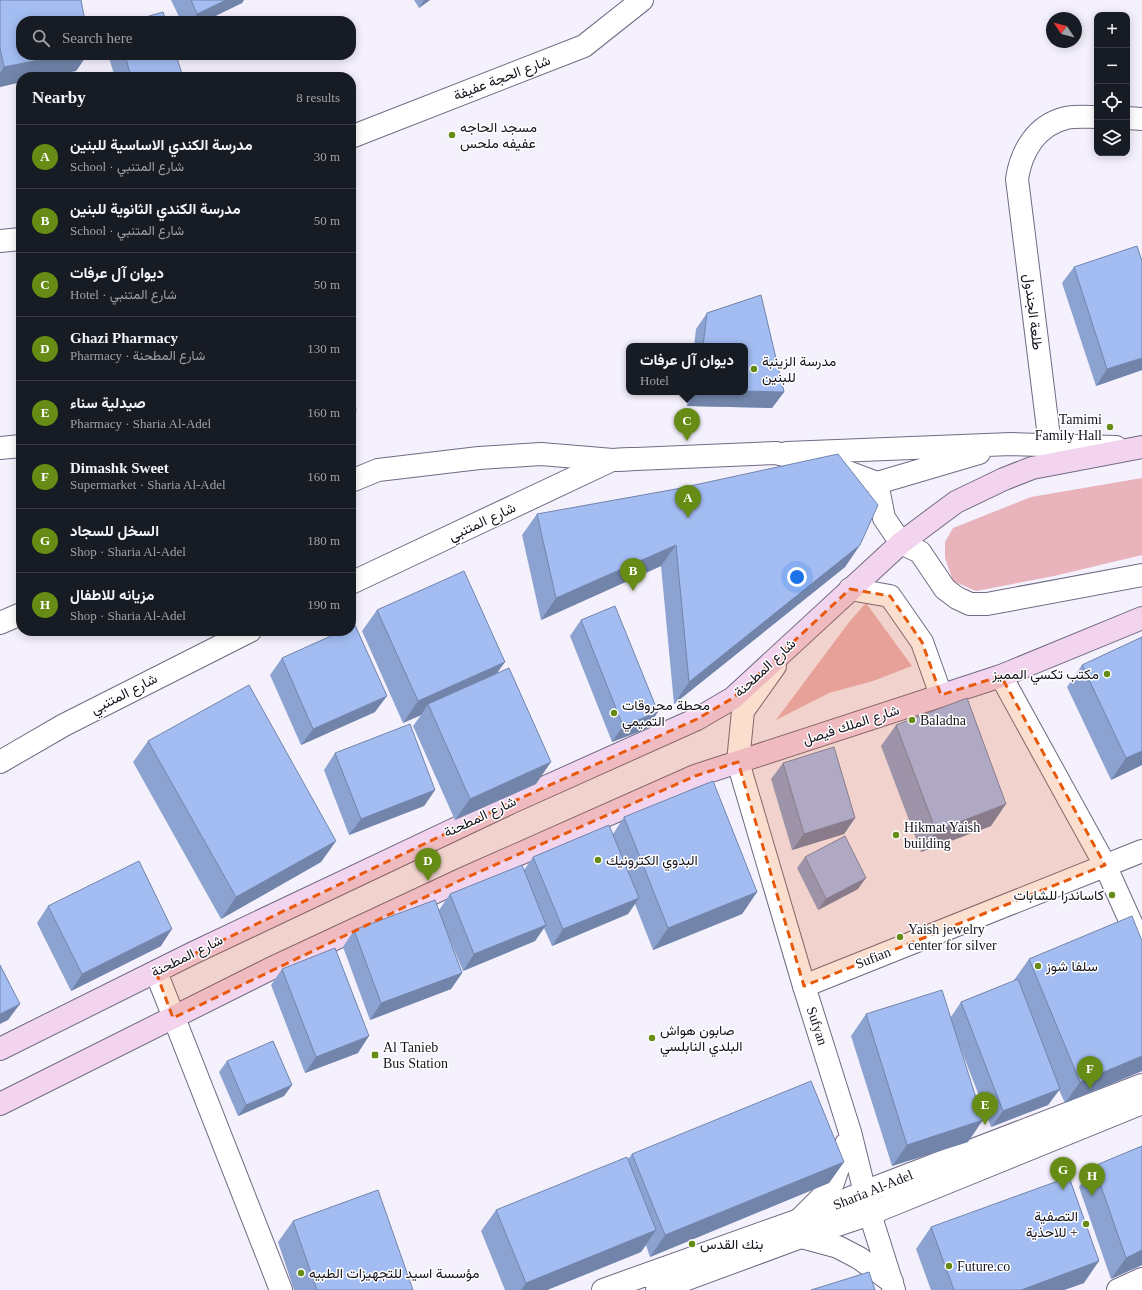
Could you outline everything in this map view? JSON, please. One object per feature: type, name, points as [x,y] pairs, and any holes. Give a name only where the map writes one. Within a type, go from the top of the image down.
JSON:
[{"type":"main road","points":[[901,543],[956,502],[1004,479],[1032,468],[1139,448]]},
{"type":"main road","name":"شارع المطحنة","points":[[0,1049],[156,972],[512,802],[697,719],[733,698],[901,543]]},
{"type":"main road","name":"شارع الملك فيصل","points":[[738,762],[1001,676],[1142,618]]},
{"type":"main road","points":[[0,1104],[270,969],[477,873],[695,776],[738,762]]},
{"type":"street","name":"شارع الحجة عفيفة","points":[[356,135],[584,46],[642,0]]},
{"type":"street","name":"طلعة الجندول","points":[[1050,445],[1017,180],[1019,165],[1026,149],[1036,136],[1045,128],[1066,118],[1081,116],[1094,117]]},
{"type":"street","points":[[1130,118],[1142,119]]},
{"type":"street","points":[[0,241],[16,239]]},
{"type":"street","points":[[613,460],[776,453],[837,468],[876,483],[1011,444]]},
{"type":"street","points":[[356,479],[378,470],[479,458],[541,454],[613,460],[1011,444],[1139,448]]},
{"type":"street","points":[[0,448],[16,446]]},
{"type":"street","name":"شارع المتنبي","points":[[356,581],[613,460]]},
{"type":"street","points":[[356,464],[378,470]]},
{"type":"street","points":[[876,483],[884,518],[901,543],[920,552],[945,589],[957,598],[970,604],[987,604],[1142,575]]},
{"type":"street","points":[[850,589],[890,596],[922,642],[941,696]]},
{"type":"street","points":[[0,623],[16,616]]},
{"type":"street","name":"شارع المتنبي","points":[[0,762],[64,725],[240,636]]},
{"type":"street","points":[[738,762],[743,711],[789,645]]},
{"type":"street","points":[[1001,676],[1105,865],[1142,947]]},
{"type":"street","name":"Sufyan","points":[[738,762],[804,986],[850,1132],[870,1214],[893,1286]]},
{"type":"street","name":"Sufian","points":[[804,986],[1142,851]]},
{"type":"street","points":[[156,972],[281,1290]]},
{"type":"street","name":"Sharia Al-Adel","points":[[657,1290],[800,1229],[864,1192],[1142,1085]]},
{"type":"street","name":"Sharia Al-Adel","points":[[602,1290],[800,1229],[870,1214],[1142,1103]]},
{"type":"street","points":[[850,1132],[833,1182],[800,1229],[859,1258],[893,1286]]},
{"type":"street","points":[[1118,1290],[1142,1279]]},
{"type":"highlighted area","points":[[850,589],[890,596],[922,642],[941,695],[1001,676],[1105,865],[804,986],[738,762],[695,776],[463,879],[173,1018],[156,972],[512,802],[697,719],[733,698]]},
{"type":"shaded area","points":[[1142,478],[1142,555],[1054,576],[976,591],[953,581],[945,558],[945,542],[953,528],[1031,497]]},
{"type":"shaded area","points":[[866,603],[912,666],[873,681],[829,693],[776,720],[850,621]]},
{"type":"building","points":[[0,0],[81,0],[84,16],[16,16],[16,60],[39,60],[4,67],[0,48]]},
{"type":"building","points":[[191,0],[226,0],[197,14]]},
{"type":"building","points":[[163,12],[164,16],[149,16]]},
{"type":"building","points":[[126,60],[178,60],[181,72],[130,72]]},
{"type":"building","points":[[1137,246],[1142,261],[1142,358],[1107,369],[1074,267]]},
{"type":"building","points":[[761,295],[784,392],[748,391],[748,343],[703,343],[707,313]]},
{"type":"building","points":[[838,454],[878,505],[860,545],[689,682],[676,545],[556,598],[537,514],[676,489]]},
{"type":"building","points":[[464,571],[505,662],[418,701],[377,610]]},
{"type":"building","points":[[615,606],[658,712],[623,726],[581,620]]},
{"type":"building","points":[[356,627],[387,696],[313,729],[282,658],[331,636],[356,636]]},
{"type":"building","points":[[1142,637],[1142,751],[1126,758],[1082,665]]},
{"type":"building","points":[[509,668],[551,762],[470,799],[428,704]]},
{"type":"building","points":[[249,685],[336,841],[236,897],[148,741]]},
{"type":"building","points":[[967,698],[1006,804],[936,831],[896,725]]},
{"type":"building","points":[[410,724],[435,790],[361,819],[335,753]]},
{"type":"building","points":[[834,747],[855,818],[804,834],[783,763]]},
{"type":"building","points":[[713,781],[757,892],[668,928],[624,817]]},
{"type":"building","points":[[609,825],[639,898],[563,929],[533,857]]},
{"type":"building","points":[[845,836],[866,878],[826,899],[805,857]]},
{"type":"building","points":[[139,861],[172,929],[82,974],[48,906]]},
{"type":"building","points":[[522,865],[546,925],[474,954],[450,894]]},
{"type":"building","points":[[435,900],[462,973],[381,1003],[354,930]]},
{"type":"building","points":[[1132,916],[1142,941],[1142,1056],[1080,1082],[1029,959]]},
{"type":"building","points":[[335,948],[369,1036],[316,1057],[282,969]]},
{"type":"building","points":[[0,965],[20,1004],[0,1014]]},
{"type":"building","points":[[1018,979],[1060,1089],[1003,1111],[961,1002]]},
{"type":"building","points":[[942,990],[983,1120],[907,1145],[866,1014]]},
{"type":"building","points":[[273,1041],[292,1085],[246,1105],[227,1061]]},
{"type":"building","points":[[811,1081],[844,1162],[665,1235],[632,1154]]},
{"type":"building","points":[[1142,1146],[1142,1250],[1126,1258],[1094,1166]]},
{"type":"building","points":[[627,1157],[656,1230],[526,1283],[496,1210]]},
{"type":"building","points":[[1069,1177],[1099,1261],[1021,1290],[954,1290],[931,1227]]},
{"type":"building","points":[[378,1190],[413,1290],[317,1290],[293,1221]]},
{"type":"building","points":[[869,1272],[875,1290],[811,1290]]},
{"type":"place","name":"مسجد الحاجه عفيفه ملحس","points":[[452,135]]},
{"type":"place","name":"مدرسة الزينبة للبنين","points":[[754,369]]},
{"type":"place","name":"Tamimi Family Hall","points":[[1110,427]]},
{"type":"place","name":"ديوان آل عرفات","points":[[687,441]]},
{"type":"place","name":"مدرسة الكندي الاساسية للبنين","points":[[688,518]]},
{"type":"place","name":"مدرسة الكندي الثانوية للبنين","points":[[633,591]]},
{"type":"place","name":"مكتب تكسي المميز","points":[[1107,674]]},
{"type":"place","name":"محطة محروقات التميمي","points":[[614,713]]},
{"type":"place","name":"Baladna","points":[[912,720]]},
{"type":"place","name":"Hikmat Yaish building","points":[[896,835]]},
{"type":"place","name":"البدوي الكترونيك","points":[[598,860]]},
{"type":"place","name":"Ghazi Pharmacy","points":[[428,881]]},
{"type":"place","name":"كاساندرا للشابات","points":[[1112,895]]},
{"type":"place","name":"Yaish jewelry center for silver","points":[[900,937]]},
{"type":"place","name":"سلفا شوز","points":[[1038,966]]},
{"type":"place","name":"صابون هواش البلدي النابلسي","points":[[652,1038]]},
{"type":"place","name":"Al Tanieb Bus Station","points":[[375,1055]]},
{"type":"place","name":"Dimashk Sweet","points":[[1090,1089]]},
{"type":"place","name":"صيدلية سناء","points":[[985,1125]]},
{"type":"place","name":"السخل للسجاد","points":[[1063,1190]]},
{"type":"place","name":"مزيانه للاطفال","points":[[1092,1196]]},
{"type":"place","name":"التصفية للاحذية +","points":[[1086,1224]]},
{"type":"place","name":"بنك القدس","points":[[692,1244]]},
{"type":"place","name":"Future.co","points":[[949,1266]]},
{"type":"place","name":"مؤسسة اسيد للتجهيزات الطبيه","points":[[301,1273]]}]
